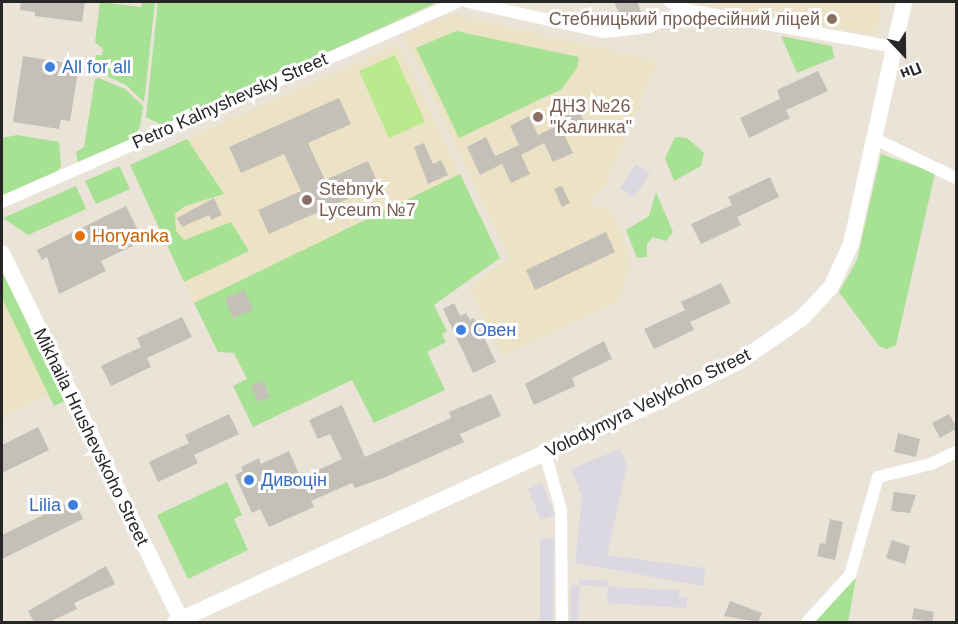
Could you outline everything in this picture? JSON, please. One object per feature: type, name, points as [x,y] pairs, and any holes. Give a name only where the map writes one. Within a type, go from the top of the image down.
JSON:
[{"type":"street","name":"Petro Kalnyshevsky Street","points":[[2,202],[458,2]]},
{"type":"street","points":[[468,2],[605,32],[648,27],[687,10]]},
{"type":"street","points":[[670,2],[687,10],[894,47]]},
{"type":"street","name":"Volodymyra Velykoho Street","points":[[179,622],[740,361],[802,318],[841,272],[874,139],[904,2]]},
{"type":"street","points":[[874,139],[957,178]]},
{"type":"street","name":"Mikhaila Hrushevskoho Street","points":[[2,253],[179,622]]},
{"type":"street","points":[[807,622],[850,575],[878,477],[924,466],[957,452]]},
{"type":"street","points":[[545,453],[561,510],[562,622]]},
{"type":"shaded area","name":"Стебницький професійний ліцей","points":[[690,2],[882,2],[876,35]]},
{"type":"shaded area","name":"ДНЗ №26 \"Калинка\"","points":[[452,14],[658,61],[604,189],[593,197],[590,209],[609,208],[629,249],[631,265],[618,302],[502,356],[470,288],[509,258],[403,36]]},
{"type":"shaded area","name":"Stebnyk Lyceum №7","points":[[399,44],[469,194],[255,274],[194,303],[130,165]]},
{"type":"shaded area","points":[[636,164],[650,174],[634,197],[620,188]]},
{"type":"shaded area","points":[[2,298],[49,394],[2,418]]},
{"type":"shaded area","points":[[620,449],[627,466],[607,555],[705,568],[703,586],[575,563],[582,496],[571,469]]},
{"type":"shaded area","points":[[542,483],[555,515],[541,520],[528,489]]},
{"type":"shaded area","points":[[554,538],[553,622],[540,622],[540,539]]},
{"type":"shaded area","points":[[579,579],[608,581],[609,587],[679,590],[679,597],[687,597],[686,608],[607,603],[608,587],[580,585],[578,622],[570,622],[571,585],[579,585]]},
{"type":"green space","points":[[100,2],[141,7],[142,2],[155,2],[144,102],[126,85],[94,70],[96,55],[102,55],[103,49],[95,42]]},
{"type":"green space","points":[[158,2],[433,2],[434,4],[164,126],[146,117]]},
{"type":"green space","points":[[456,31],[579,57],[577,68],[562,89],[459,138],[416,48]]},
{"type":"green space","points":[[781,36],[832,46],[834,58],[797,73]]},
{"type":"green space","points":[[395,55],[425,122],[389,138],[359,71]]},
{"type":"green space","points":[[99,78],[125,89],[143,106],[140,127],[131,141],[78,163],[76,152],[84,147],[95,79]]},
{"type":"green space","points":[[17,135],[59,142],[61,166],[54,176],[2,200],[2,138]]},
{"type":"green space","points":[[675,137],[687,138],[704,153],[701,166],[674,181],[665,158]]},
{"type":"green space","points":[[187,139],[224,194],[185,206],[175,214],[176,231],[184,240],[231,222],[249,251],[184,282],[130,165]]},
{"type":"green space","points":[[881,154],[935,173],[896,345],[887,349],[879,346],[839,292],[857,260]]},
{"type":"green space","points":[[119,166],[130,189],[96,204],[85,181]]},
{"type":"green space","points":[[460,174],[500,258],[434,305],[447,331],[442,334],[446,342],[427,352],[445,390],[374,423],[352,380],[253,427],[233,386],[247,379],[234,353],[218,352],[194,303]]},
{"type":"green space","points":[[76,186],[86,209],[28,235],[3,218]]},
{"type":"green space","points":[[656,192],[673,232],[666,241],[653,237],[647,244],[647,257],[637,258],[626,230],[649,216]]},
{"type":"green space","points":[[2,264],[69,399],[54,406],[2,298]]},
{"type":"green space","points":[[227,482],[242,515],[234,519],[248,550],[188,579],[157,515]]},
{"type":"green space","points":[[856,578],[848,622],[813,622]]},
{"type":"building","points":[[21,2],[85,2],[82,22],[35,16],[35,12],[20,10]]},
{"type":"building","points":[[614,2],[637,2],[642,14],[623,22]]},
{"type":"building","points":[[23,56],[79,65],[70,121],[61,120],[59,129],[13,122]]},
{"type":"building","points":[[818,71],[828,91],[786,110],[790,118],[749,138],[740,118],[780,99],[777,90]]},
{"type":"building","points":[[572,96],[585,123],[564,134],[573,153],[553,162],[544,143],[521,155],[530,174],[511,183],[502,164],[480,175],[467,147],[486,137],[495,156],[519,145],[510,126],[529,116],[538,135],[561,124],[552,105]]},
{"type":"building","points":[[339,98],[351,124],[308,143],[325,180],[368,161],[379,185],[269,234],[258,210],[301,191],[284,154],[241,173],[229,147]]},
{"type":"building","points":[[424,143],[433,164],[441,160],[448,175],[428,184],[414,147]]},
{"type":"building","points":[[770,177],[779,197],[737,217],[741,225],[701,244],[691,224],[732,205],[728,197]]},
{"type":"building","points":[[562,186],[570,203],[562,207],[554,189]]},
{"type":"building","points":[[214,198],[222,215],[211,220],[209,215],[182,227],[177,218]]},
{"type":"building","points":[[126,206],[143,241],[101,261],[106,271],[59,294],[47,257],[42,260],[37,250]]},
{"type":"building","points":[[606,232],[615,252],[535,290],[526,270]]},
{"type":"building","points":[[721,283],[731,303],[690,322],[694,330],[654,349],[644,329],[685,310],[681,302]]},
{"type":"building","points":[[244,290],[253,310],[233,318],[225,299]]},
{"type":"building","points":[[454,303],[460,316],[466,313],[470,320],[474,318],[496,362],[473,373],[443,309]]},
{"type":"building","points":[[182,317],[192,337],[147,358],[151,367],[111,386],[101,366],[141,347],[137,338]]},
{"type":"building","points":[[604,341],[612,359],[572,378],[575,386],[534,405],[525,384]]},
{"type":"building","points":[[263,380],[270,397],[258,402],[251,386]]},
{"type":"building","points":[[491,394],[501,416],[460,434],[464,442],[383,478],[355,488],[352,483],[311,501],[314,507],[269,527],[260,509],[252,513],[235,475],[243,471],[241,467],[259,458],[261,464],[289,451],[307,492],[324,485],[318,470],[342,459],[330,434],[318,439],[309,420],[342,405],[365,457],[451,418],[449,412]]},
{"type":"building","points":[[229,414],[239,434],[194,455],[198,463],[158,482],[149,462],[189,443],[185,435]]},
{"type":"building","points":[[949,414],[957,428],[940,438],[932,423]]},
{"type":"building","points":[[38,427],[49,450],[2,473],[2,445]]},
{"type":"building","points":[[898,433],[920,439],[916,457],[894,452]]},
{"type":"building","points":[[894,492],[916,495],[910,513],[891,511]]},
{"type":"building","points":[[74,500],[83,519],[2,559],[2,535]]},
{"type":"building","points":[[830,519],[843,522],[835,560],[817,556],[820,543],[825,544]]},
{"type":"building","points":[[892,540],[910,546],[905,564],[886,558]]},
{"type":"building","points":[[106,566],[115,584],[74,603],[77,609],[49,622],[34,622],[28,611]]},
{"type":"building","points":[[730,601],[762,613],[758,622],[724,616]]},
{"type":"building","points":[[914,608],[934,612],[932,622],[912,619]]},
{"type":"place","name":"Стебницький професійний ліцей","points":[[832,19]]},
{"type":"place","name":"All for all","points":[[50,67]]},
{"type":"place","name":"ДНЗ №26 \"Калинка\"","points":[[538,117]]},
{"type":"place","name":"Stebnyk Lyceum №7","points":[[307,200]]},
{"type":"place","name":"Horyanka","points":[[80,236]]},
{"type":"place","name":"Овен","points":[[461,330]]},
{"type":"place","name":"Дивоцін","points":[[249,480]]},
{"type":"place","name":"Lilia","points":[[73,505]]}]
